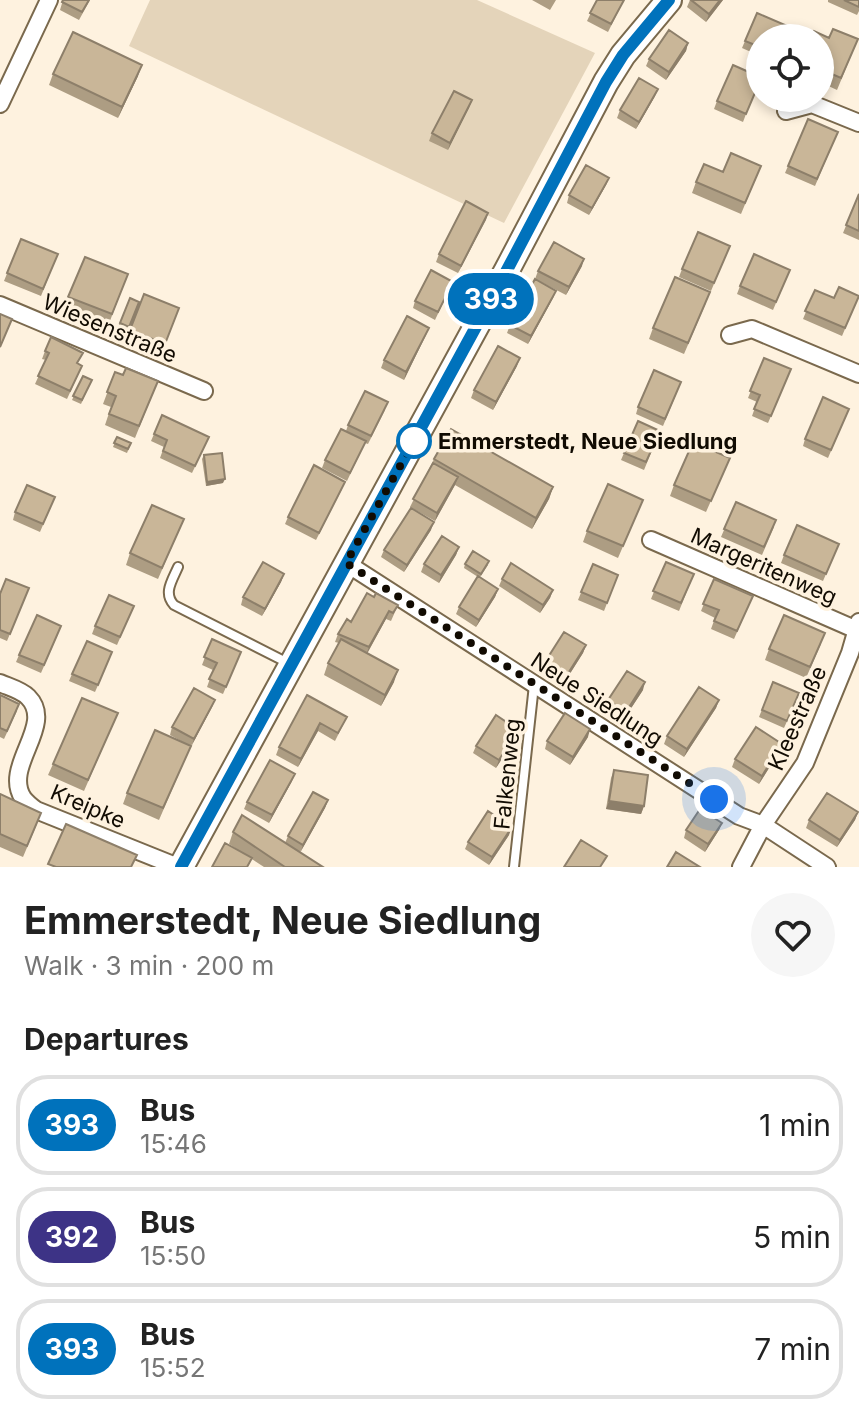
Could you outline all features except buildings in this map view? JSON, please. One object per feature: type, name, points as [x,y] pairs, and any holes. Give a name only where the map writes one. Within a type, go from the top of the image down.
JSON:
[{"type":"main road","points":[[180,867],[500,283],[606,82],[623,55],[669,0]]},
{"type":"street","points":[[0,104],[49,0]]},
{"type":"street","points":[[832,112],[859,123]]},
{"type":"street","name":"Wiesenstraße","points":[[0,305],[204,391]]},
{"type":"street","points":[[730,335],[752,329],[859,374]]},
{"type":"street","name":"Margeritenweg","points":[[651,540],[858,631]]},
{"type":"street","name":"Neue Siedlung","points":[[346,563],[739,816],[763,825],[827,867]]},
{"type":"street","name":"Kleestraße","points":[[741,867],[763,825],[805,763],[859,622]]},
{"type":"street","name":"Kreipke","points":[[0,683],[26,694],[37,717],[21,767],[18,785],[22,797],[36,810],[180,867]]},
{"type":"lane","points":[[178,567],[168,590],[174,605],[290,664]]},
{"type":"lane","name":"Falkenweg","points":[[514,867],[534,684]]},
{"type":"shaded area","points":[[150,0],[477,0],[595,53],[504,223],[129,46]]},
{"type":"bus line","name":"393","points":[[181,867],[507,270],[606,82],[623,55],[669,0]]},
{"type":"place","name":"Emmerstedt, Neue Siedlung","points":[[414,441]]},
{"type":"route","points":[[414,441],[346,563],[714,799]]}]
